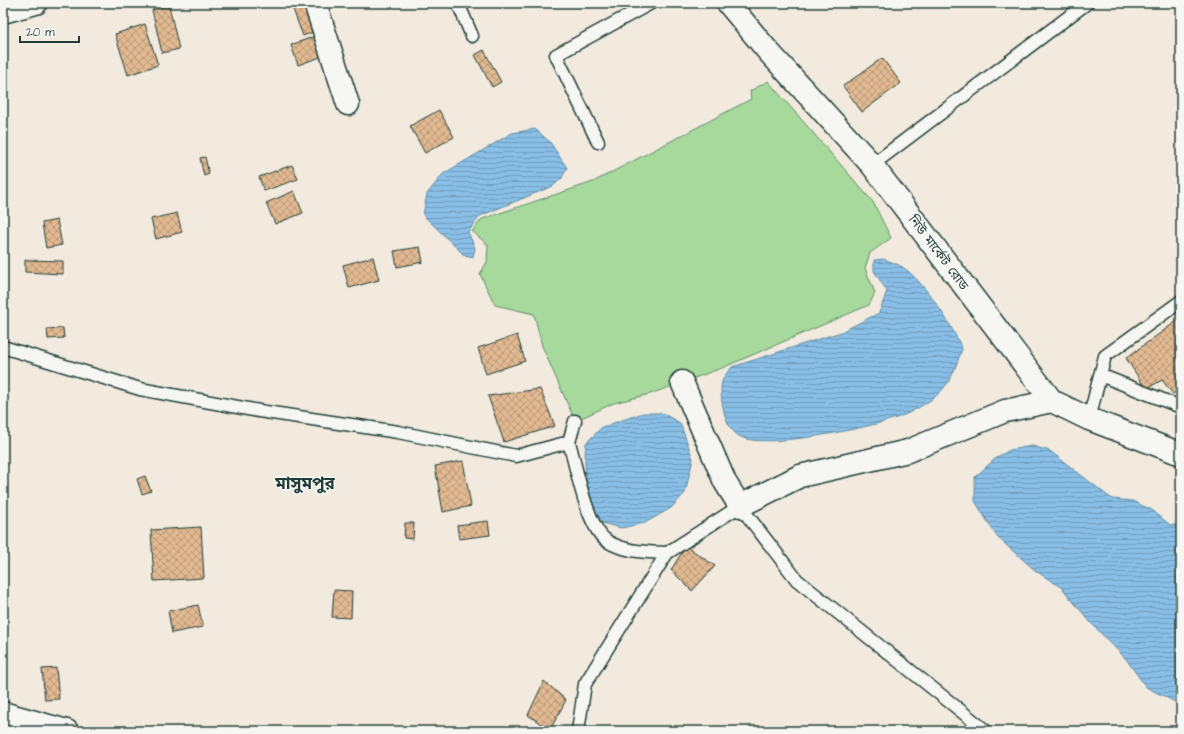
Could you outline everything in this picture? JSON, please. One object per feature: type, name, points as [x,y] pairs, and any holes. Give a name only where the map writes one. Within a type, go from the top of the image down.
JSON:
[{"type":"street","points":[[3,12],[36,3]]},
{"type":"street","points":[[315,3],[348,104]]},
{"type":"street","name":"নিউ মার্কেট রোড","points":[[728,3],[767,50],[872,165],[1052,401],[1089,419],[1181,454]]},
{"type":"street","points":[[682,382],[725,482],[740,506],[800,476],[908,451],[1005,411],[1052,401]]},
{"type":"street","points":[[3,714],[67,731]]},
{"type":"lane","points":[[458,3],[472,36]]},
{"type":"lane","points":[[598,142],[556,55],[651,3]]},
{"type":"lane","points":[[872,165],[1087,3]]},
{"type":"lane","points":[[1089,419],[1105,356],[1181,301]]},
{"type":"lane","points":[[3,347],[140,389],[259,411],[398,432],[516,456],[569,442]]},
{"type":"lane","points":[[1100,375],[1181,407]]},
{"type":"lane","points":[[575,421],[569,442],[587,510],[597,531],[606,541],[617,546],[640,552],[667,553]]},
{"type":"lane","points":[[578,731],[585,684],[667,553],[740,506],[797,580],[986,731]]},
{"type":"green space","points":[[768,81],[873,202],[891,238],[870,253],[865,268],[875,293],[869,305],[722,368],[650,394],[614,403],[575,421],[542,346],[534,314],[495,305],[480,274],[487,262],[488,245],[472,231],[482,219],[593,182],[751,99],[750,91]]},
{"type":"water","points":[[535,129],[550,142],[567,168],[562,178],[553,186],[480,216],[468,232],[475,248],[473,257],[464,255],[423,215],[427,194],[443,174],[512,133]]},
{"type":"water","points":[[883,259],[902,267],[916,278],[939,307],[958,339],[962,349],[953,373],[943,389],[925,404],[903,415],[886,421],[843,431],[818,436],[770,441],[751,440],[735,433],[729,426],[722,402],[722,383],[728,371],[732,367],[841,332],[879,313],[887,291],[874,271],[874,260]]},
{"type":"water","points":[[643,413],[662,413],[680,423],[693,459],[685,493],[671,508],[645,523],[621,528],[602,523],[593,504],[587,484],[585,464],[586,443],[602,427]]},
{"type":"water","points":[[1032,446],[1050,451],[1112,499],[1132,501],[1152,510],[1170,525],[1181,525],[1181,705],[1146,687],[1126,659],[1091,623],[1062,588],[1036,571],[997,537],[975,501],[975,477],[997,457],[1010,450]]},
{"type":"building","points":[[309,3],[318,30],[303,36],[291,4]]},
{"type":"building","points":[[169,6],[179,49],[162,53],[152,10]]},
{"type":"building","points":[[145,24],[158,65],[128,75],[115,34]]},
{"type":"building","points":[[318,35],[326,55],[298,65],[291,45]]},
{"type":"building","points":[[484,50],[501,82],[492,87],[475,55]]},
{"type":"building","points":[[882,58],[901,83],[862,112],[843,86]]},
{"type":"building","points":[[439,110],[454,137],[425,153],[410,126]]},
{"type":"building","points":[[205,157],[209,174],[204,176],[200,158]]},
{"type":"building","points":[[292,165],[298,179],[264,191],[259,177]]},
{"type":"building","points":[[294,191],[303,213],[275,224],[266,203]]},
{"type":"building","points":[[177,213],[182,232],[156,239],[151,219]]},
{"type":"building","points":[[57,220],[62,245],[46,248],[42,223]]},
{"type":"building","points":[[420,247],[423,262],[397,267],[394,251]]},
{"type":"building","points":[[373,257],[379,280],[349,288],[343,265]]},
{"type":"building","points":[[25,260],[63,261],[63,274],[25,272]]},
{"type":"building","points":[[1181,318],[1181,388],[1173,394],[1162,380],[1146,389],[1126,358]]},
{"type":"building","points":[[63,328],[64,338],[48,339],[47,329]]},
{"type":"building","points":[[517,335],[525,361],[486,374],[478,348]]},
{"type":"building","points":[[540,389],[555,426],[504,442],[488,396]]},
{"type":"building","points":[[463,461],[471,506],[443,512],[435,466]]},
{"type":"building","points":[[145,476],[151,491],[142,494],[137,479]]},
{"type":"building","points":[[488,521],[490,535],[459,539],[457,525]]},
{"type":"building","points":[[405,523],[414,523],[413,539],[404,538]]},
{"type":"building","points":[[201,527],[204,578],[154,581],[151,530]]},
{"type":"building","points":[[686,546],[715,566],[692,591],[671,570]]},
{"type":"building","points":[[334,590],[352,591],[351,618],[332,617]]},
{"type":"building","points":[[198,605],[203,627],[172,633],[168,611]]},
{"type":"building","points":[[56,668],[59,699],[45,700],[42,669]]},
{"type":"building","points":[[544,681],[566,700],[550,730],[528,715]]},
{"type":"district","name":"মাসুমপুর","points":[[305,483]]}]
